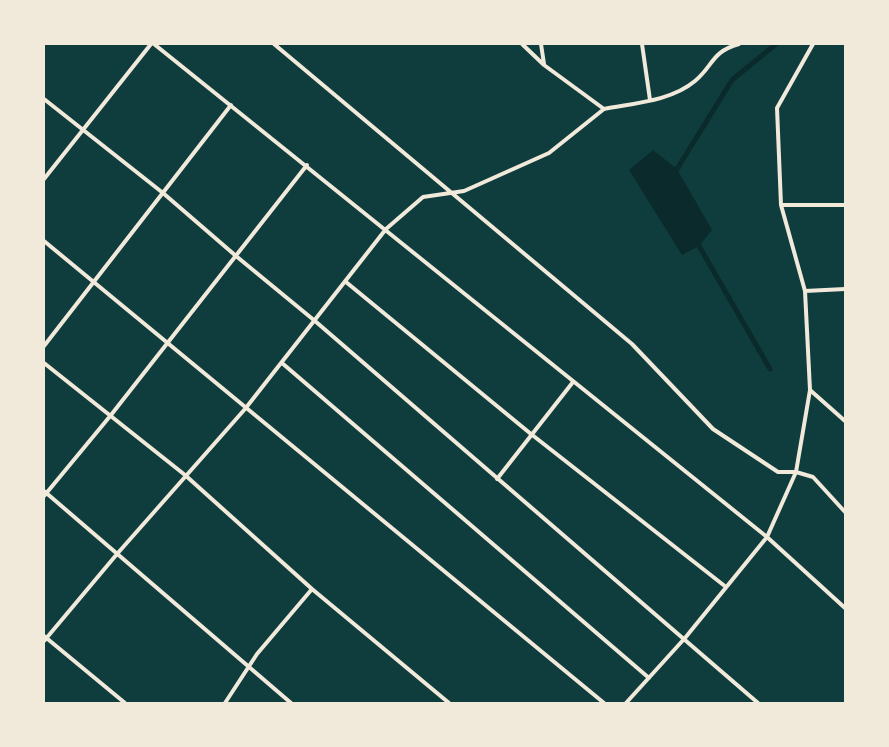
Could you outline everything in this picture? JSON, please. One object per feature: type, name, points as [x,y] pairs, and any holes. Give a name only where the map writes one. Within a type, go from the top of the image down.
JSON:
[{"type":"lane","points":[[44,179],[153,44],[307,165],[572,382],[767,537],[845,608]]},
{"type":"lane","points":[[274,44],[632,344],[713,429],[778,472],[796,472],[813,477],[845,512]]},
{"type":"lane","points":[[522,44],[544,65],[604,109]]},
{"type":"lane","points":[[541,44],[544,65]]},
{"type":"lane","points":[[642,44],[650,100]]},
{"type":"lane","points":[[125,703],[45,639],[245,409],[386,230],[423,197],[464,191],[549,153],[604,109],[663,98],[695,81],[723,46],[738,44]]},
{"type":"lane","points":[[626,703],[685,638],[767,537],[796,472],[810,390],[805,290],[781,205],[776,108],[812,44]]},
{"type":"lane","points":[[44,99],[163,193],[316,321],[758,703]]},
{"type":"lane","points":[[44,346],[231,105]]},
{"type":"lane","points":[[291,703],[45,494],[111,415],[167,341],[307,165]]},
{"type":"lane","points":[[781,205],[845,204]]},
{"type":"lane","points":[[44,241],[167,341],[245,409],[604,703]]},
{"type":"lane","points":[[346,282],[531,434],[726,588]]},
{"type":"lane","points":[[805,290],[845,289]]},
{"type":"lane","points":[[44,363],[185,476],[312,589],[449,703]]},
{"type":"lane","points":[[282,363],[649,678]]},
{"type":"lane","points":[[497,479],[572,382]]},
{"type":"lane","points":[[810,390],[845,421]]},
{"type":"lane","points":[[225,703],[250,668],[256,654],[312,589]]},
{"type":"water","points":[[653,150],[677,169],[712,230],[699,246],[682,255],[629,170]]},
{"type":"waterway","points":[[677,169],[732,80],[776,44]]},
{"type":"waterway","points":[[699,246],[770,369]]}]
